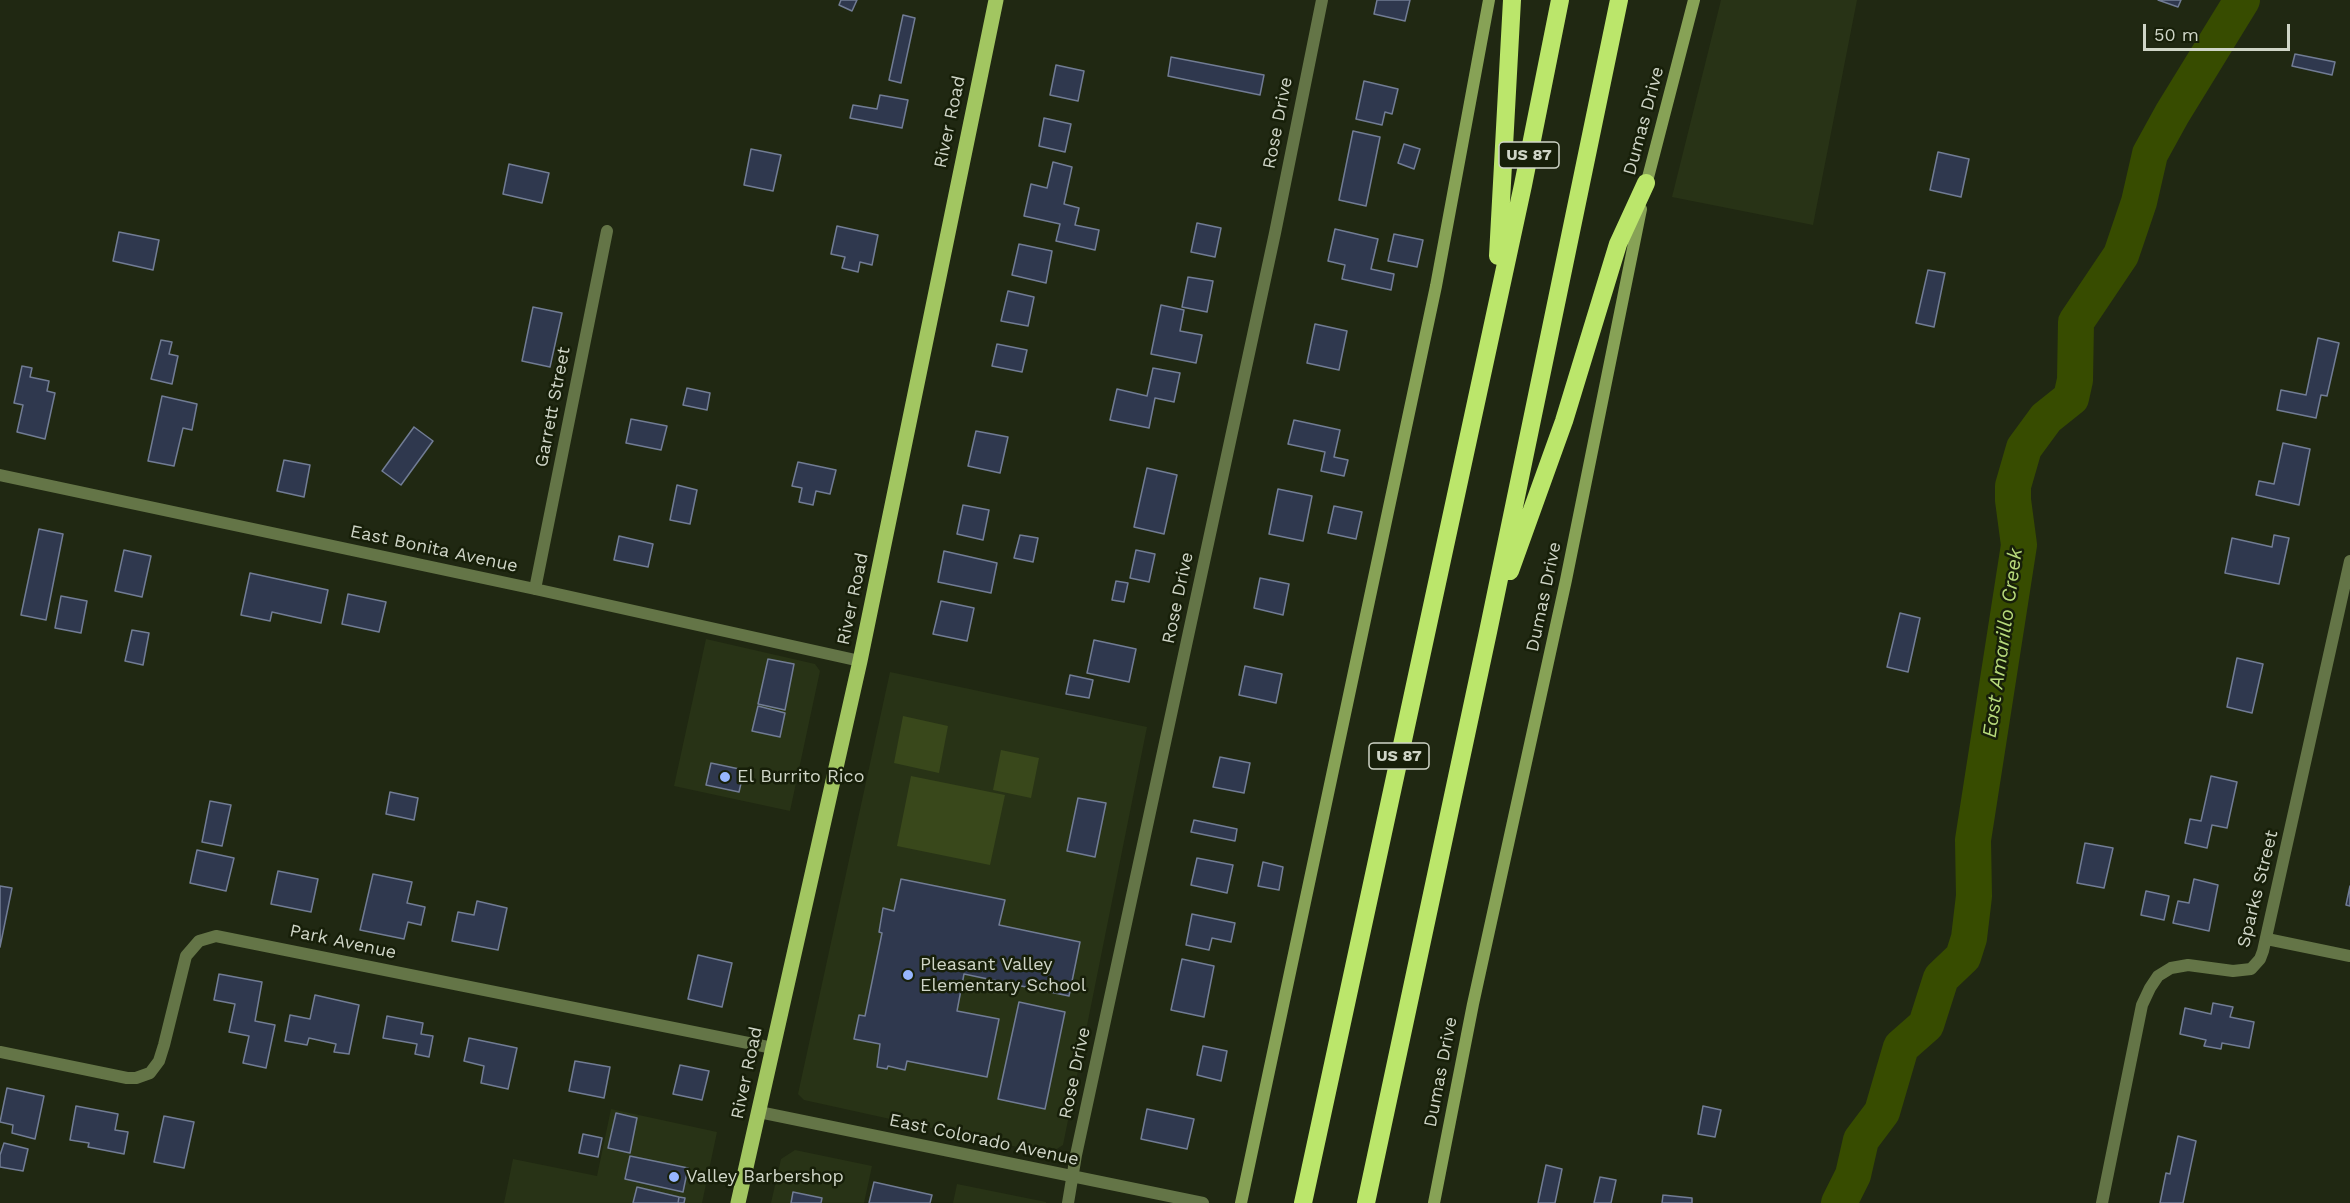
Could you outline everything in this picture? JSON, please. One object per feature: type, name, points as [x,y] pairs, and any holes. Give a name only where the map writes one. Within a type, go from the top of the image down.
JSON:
[{"type":"highway","points":[[1495,310],[1512,0]]},
{"type":"highway","name":"US 87","points":[[1303,1203],[1560,0]]},
{"type":"highway","name":"US 87","points":[[1366,1203],[1488,632],[1619,0]]},
{"type":"highway","points":[[1488,632],[1564,421],[1618,244],[1646,183]]},
{"type":"highway","points":[[1379,1203],[1382,1124]]},
{"type":"main road","name":"River Road","points":[[738,1203],[860,661],[996,0]]},
{"type":"main road","points":[[1241,1203],[1436,286],[1490,0]]},
{"type":"main road","name":"Dumas Drive","points":[[1434,1203],[1473,1004],[1564,592],[1646,183],[1694,0]]},
{"type":"street","name":"Rose Drive","points":[[1068,1203],[1155,784],[1275,233],[1322,0]]},
{"type":"street","name":"Garrett Street","points":[[535,589],[607,231]]},
{"type":"street","name":"East Bonita Avenue","points":[[0,475],[860,661]]},
{"type":"street","name":"Sparks Street","points":[[2102,1203],[2142,1005],[2150,988],[2158,976],[2171,968],[2188,965],[2233,971],[2251,969],[2260,959],[2267,939],[2350,561]]},
{"type":"street","name":"Park Avenue","points":[[0,1052],[127,1078],[136,1078],[150,1073],[165,1045],[186,956],[199,941],[216,936],[772,1048]]},
{"type":"street","points":[[2267,939],[2350,956]]},
{"type":"street","name":"East Colorado Avenue","points":[[759,1112],[1203,1203]]},
{"type":"shaded area","points":[[1721,0],[1857,0],[1813,225],[1672,197]]},
{"type":"shaded area","points":[[706,639],[815,664],[820,671],[790,811],[674,786]]},
{"type":"shaded area","points":[[890,672],[1147,727],[1063,1145],[1049,1154],[804,1100],[798,1094]]},
{"type":"shaded area","points":[[903,716],[948,726],[939,773],[894,763]]},
{"type":"shaded area","points":[[1001,750],[1039,758],[1031,798],[993,790]]},
{"type":"shaded area","points":[[911,776],[1005,795],[990,865],[897,846]]},
{"type":"shaded area","points":[[611,1109],[717,1132],[702,1203],[504,1203],[513,1159],[597,1176]]},
{"type":"shaded area","points":[[795,1150],[872,1166],[864,1203],[771,1203],[781,1159]]},
{"type":"shaded area","points":[[957,1184],[1046,1202],[1046,1203],[953,1203]]},
{"type":"building","points":[[841,0],[857,0],[852,11],[839,5]]},
{"type":"building","points":[[1377,0],[1410,0],[1405,21],[1374,14]]},
{"type":"building","points":[[2158,0],[2181,0],[2178,7]]},
{"type":"building","points":[[903,15],[915,18],[901,83],[889,80]]},
{"type":"building","points":[[2295,54],[2335,62],[2332,75],[2292,66]]},
{"type":"building","points":[[1171,57],[1264,75],[1260,95],[1168,76]]},
{"type":"building","points":[[1056,65],[1084,71],[1078,101],[1050,95]]},
{"type":"building","points":[[1364,81],[1398,89],[1392,114],[1385,112],[1382,125],[1356,119]]},
{"type":"building","points":[[880,95],[908,100],[902,128],[850,118],[853,105],[877,109]]},
{"type":"building","points":[[1044,118],[1071,124],[1065,152],[1039,146]]},
{"type":"building","points":[[1353,131],[1380,137],[1366,206],[1339,200]]},
{"type":"building","points":[[1404,144],[1420,149],[1414,169],[1398,163]]},
{"type":"building","points":[[751,149],[781,155],[773,191],[744,185]]},
{"type":"building","points":[[1938,152],[1969,159],[1961,197],[1930,190]]},
{"type":"building","points":[[1053,162],[1072,167],[1064,204],[1079,208],[1075,225],[1099,230],[1095,250],[1056,241],[1060,224],[1024,216],[1031,184],[1047,188]]},
{"type":"building","points":[[509,164],[549,173],[542,203],[503,194]]},
{"type":"building","points":[[1197,223],[1221,228],[1215,257],[1191,252]]},
{"type":"building","points":[[837,226],[878,235],[872,265],[860,262],[858,272],[842,268],[845,257],[831,254]]},
{"type":"building","points":[[1335,229],[1378,239],[1371,269],[1394,274],[1391,290],[1342,279],[1345,265],[1328,261]]},
{"type":"building","points":[[119,232],[159,240],[153,270],[113,261]]},
{"type":"building","points":[[1394,234],[1423,240],[1417,267],[1388,261]]},
{"type":"building","points":[[1019,244],[1052,251],[1046,283],[1012,275]]},
{"type":"building","points":[[1928,270],[1945,273],[1934,327],[1916,323]]},
{"type":"building","points":[[1188,277],[1213,281],[1207,312],[1182,307]]},
{"type":"building","points":[[1008,291],[1034,297],[1028,326],[1001,321]]},
{"type":"building","points":[[1161,305],[1184,310],[1180,331],[1202,335],[1196,363],[1151,354]]},
{"type":"building","points":[[533,307],[562,313],[550,367],[522,361]]},
{"type":"building","points":[[1315,324],[1347,331],[1339,370],[1307,363]]},
{"type":"building","points":[[2318,338],[2339,343],[2327,396],[2321,395],[2316,418],[2277,410],[2281,390],[2306,395]]},
{"type":"building","points":[[161,340],[172,342],[169,354],[178,356],[172,384],[151,379]]},
{"type":"building","points":[[997,344],[1027,350],[1022,372],[992,366]]},
{"type":"building","points":[[22,366],[32,368],[30,377],[49,381],[47,391],[55,393],[45,439],[17,432],[23,405],[14,403]]},
{"type":"building","points":[[1153,368],[1180,373],[1174,402],[1155,398],[1149,428],[1110,420],[1117,389],[1147,396]]},
{"type":"building","points":[[687,388],[710,393],[707,410],[683,405]]},
{"type":"building","points":[[162,396],[197,404],[192,430],[183,428],[174,466],[148,461]]},
{"type":"building","points":[[631,419],[667,426],[661,450],[626,443]]},
{"type":"building","points":[[1294,420],[1340,430],[1334,457],[1348,460],[1344,476],[1321,471],[1325,452],[1288,444]]},
{"type":"building","points":[[414,427],[433,441],[401,485],[382,471]]},
{"type":"building","points":[[976,431],[1008,437],[1000,473],[968,466]]},
{"type":"building","points":[[2283,443],[2310,449],[2299,505],[2256,495],[2259,481],[2274,484]]},
{"type":"building","points":[[284,460],[310,465],[304,497],[277,491]]},
{"type":"building","points":[[798,462],[836,470],[830,494],[816,491],[813,505],[799,502],[802,488],[792,486]]},
{"type":"building","points":[[1147,468],[1177,475],[1164,534],[1134,527]]},
{"type":"building","points":[[677,485],[697,490],[690,524],[670,520]]},
{"type":"building","points":[[1278,489],[1312,496],[1303,541],[1269,534]]},
{"type":"building","points":[[963,505],[989,510],[983,540],[957,534]]},
{"type":"building","points":[[1334,506],[1362,512],[1356,539],[1328,533]]},
{"type":"building","points":[[39,529],[63,534],[46,620],[21,615]]},
{"type":"building","points":[[1020,535],[1038,538],[1033,562],[1014,558]]},
{"type":"building","points":[[2274,535],[2289,538],[2279,584],[2225,573],[2232,538],[2272,547]]},
{"type":"building","points":[[619,536],[653,544],[648,567],[614,560]]},
{"type":"building","points":[[124,550],[151,556],[142,597],[115,591]]},
{"type":"building","points":[[1136,550],[1155,554],[1149,582],[1130,578]]},
{"type":"building","points":[[944,551],[997,563],[991,593],[938,582]]},
{"type":"building","points":[[250,573],[328,590],[321,623],[272,612],[270,621],[241,615]]},
{"type":"building","points":[[1260,578],[1289,584],[1283,615],[1254,608]]},
{"type":"building","points":[[1116,581],[1128,583],[1124,602],[1112,600]]},
{"type":"building","points":[[348,594],[386,602],[379,632],[342,624]]},
{"type":"building","points":[[61,596],[87,601],[81,633],[55,628]]},
{"type":"building","points":[[941,601],[974,608],[967,641],[933,634]]},
{"type":"building","points":[[1900,613],[1920,618],[1908,672],[1887,667]]},
{"type":"building","points":[[132,630],[149,633],[143,665],[125,661]]},
{"type":"building","points":[[1094,640],[1136,649],[1129,682],[1087,673]]},
{"type":"building","points":[[2237,658],[2263,664],[2252,713],[2227,707]]},
{"type":"building","points":[[768,659],[794,664],[785,710],[758,704]]},
{"type":"building","points":[[1245,666],[1282,674],[1276,703],[1239,695]]},
{"type":"building","points":[[1070,675],[1093,680],[1089,698],[1066,694]]},
{"type":"building","points":[[758,706],[785,713],[780,737],[752,731]]},
{"type":"building","points":[[1220,757],[1250,763],[1244,793],[1213,787]]},
{"type":"building","points":[[711,763],[744,770],[739,792],[706,785]]},
{"type":"building","points":[[2211,776],[2237,782],[2227,828],[2212,825],[2207,848],[2185,843],[2190,819],[2201,821]]},
{"type":"building","points":[[390,792],[418,798],[414,820],[386,814]]},
{"type":"building","points":[[1078,798],[1106,803],[1095,857],[1067,851]]},
{"type":"building","points":[[210,801],[231,805],[222,846],[202,842]]},
{"type":"building","points":[[1194,820],[1237,829],[1235,841],[1191,832]]},
{"type":"building","points":[[2085,843],[2113,848],[2104,888],[2077,883]]},
{"type":"building","points":[[197,850],[234,858],[226,891],[190,883]]},
{"type":"building","points":[[1197,858],[1233,865],[1227,893],[1191,885]]},
{"type":"building","points":[[1263,862],[1283,867],[1279,890],[1258,886]]},
{"type":"building","points":[[278,871],[318,879],[311,912],[271,904]]},
{"type":"building","points":[[373,874],[412,882],[407,903],[425,907],[421,925],[408,922],[404,939],[360,930]]},
{"type":"building","points":[[901,879],[1005,900],[999,925],[1080,942],[1069,996],[964,974],[957,1011],[999,1019],[987,1077],[907,1061],[905,1070],[888,1066],[887,1069],[877,1067],[880,1044],[854,1039],[859,1015],[865,1016],[882,933],[879,932],[883,908],[894,911]]},
{"type":"building","points":[[2194,879],[2218,885],[2209,931],[2173,923],[2178,901],[2189,903]]},
{"type":"building","points":[[0,886],[12,888],[0,947]]},
{"type":"building","points":[[2350,886],[2350,906],[2346,905]]},
{"type":"building","points":[[2146,891],[2169,896],[2164,920],[2141,915]]},
{"type":"building","points":[[477,901],[507,908],[498,950],[452,941],[458,912],[474,915]]},
{"type":"building","points":[[1192,914],[1235,923],[1231,942],[1212,938],[1209,950],[1186,945]]},
{"type":"building","points":[[698,955],[732,963],[722,1007],[688,999]]},
{"type":"building","points":[[1182,959],[1214,966],[1204,1017],[1171,1010]]},
{"type":"building","points":[[219,974],[262,982],[255,1021],[275,1025],[266,1068],[243,1063],[249,1036],[229,1032],[235,1004],[214,1000]]},
{"type":"building","points":[[315,995],[359,1005],[349,1054],[334,1052],[336,1044],[309,1038],[307,1045],[285,1041],[290,1015],[310,1019]]},
{"type":"building","points":[[1019,1002],[1065,1012],[1045,1109],[998,1099]]},
{"type":"building","points":[[2213,1003],[2233,1007],[2230,1017],[2254,1022],[2249,1048],[2222,1043],[2221,1049],[2204,1046],[2206,1040],[2180,1034],[2185,1008],[2211,1014]]},
{"type":"building","points":[[387,1016],[423,1023],[421,1034],[433,1036],[429,1057],[415,1054],[417,1044],[383,1038]]},
{"type":"building","points":[[469,1038],[517,1048],[508,1089],[481,1083],[484,1066],[464,1061]]},
{"type":"building","points":[[1203,1046],[1227,1051],[1221,1081],[1197,1075]]},
{"type":"building","points":[[575,1061],[610,1067],[604,1098],[569,1091]]},
{"type":"building","points":[[680,1065],[709,1071],[702,1100],[673,1094]]},
{"type":"building","points":[[7,1088],[44,1096],[35,1139],[12,1133],[13,1125],[0,1122]]},
{"type":"building","points":[[76,1106],[118,1114],[115,1130],[128,1132],[124,1154],[88,1147],[89,1143],[70,1140]]},
{"type":"building","points":[[1703,1106],[1721,1110],[1715,1137],[1698,1134]]},
{"type":"building","points":[[1147,1109],[1194,1119],[1187,1149],[1141,1139]]},
{"type":"building","points":[[616,1113],[637,1118],[630,1153],[608,1148]]},
{"type":"building","points":[[164,1116],[194,1122],[184,1168],[154,1162]]},
{"type":"building","points":[[583,1134],[602,1138],[598,1157],[579,1153]]},
{"type":"building","points":[[2178,1136],[2196,1141],[2183,1203],[2160,1203],[2166,1173],[2170,1174]]},
{"type":"building","points":[[4,1143],[28,1149],[23,1171],[0,1167],[0,1155]]},
{"type":"building","points":[[630,1156],[688,1168],[683,1192],[625,1179]]},
{"type":"building","points":[[1546,1165],[1562,1169],[1555,1203],[1538,1203]]},
{"type":"building","points":[[1600,1177],[1616,1180],[1611,1203],[1594,1203]]},
{"type":"building","points":[[874,1182],[932,1195],[930,1203],[869,1203]]},
{"type":"building","points":[[637,1187],[679,1197],[678,1203],[633,1203]]},
{"type":"building","points":[[793,1192],[822,1198],[821,1203],[791,1203]]},
{"type":"building","points":[[1663,1195],[1692,1198],[1692,1203],[1662,1203]]},
{"type":"building","points":[[679,1197],[685,1198],[684,1203],[678,1203]]},
{"type":"waterway","name":"East Amarillo Creek","points":[[1839,1203],[1853,1175],[1861,1140],[1882,1112],[1901,1047],[1926,1025],[1941,978],[1963,957],[1969,938],[1974,896],[1973,840],[2019,545],[2013,486],[2024,448],[2046,418],[2071,398],[2075,380],[2076,322],[2121,255],[2139,202],[2150,154],[2242,0]]},
{"type":"place","name":"El Burrito Rico","points":[[725,777]]},
{"type":"place","name":"Pleasant Valley Elementary School","points":[[908,975]]},
{"type":"place","name":"Valley Barbershop","points":[[674,1177]]}]
